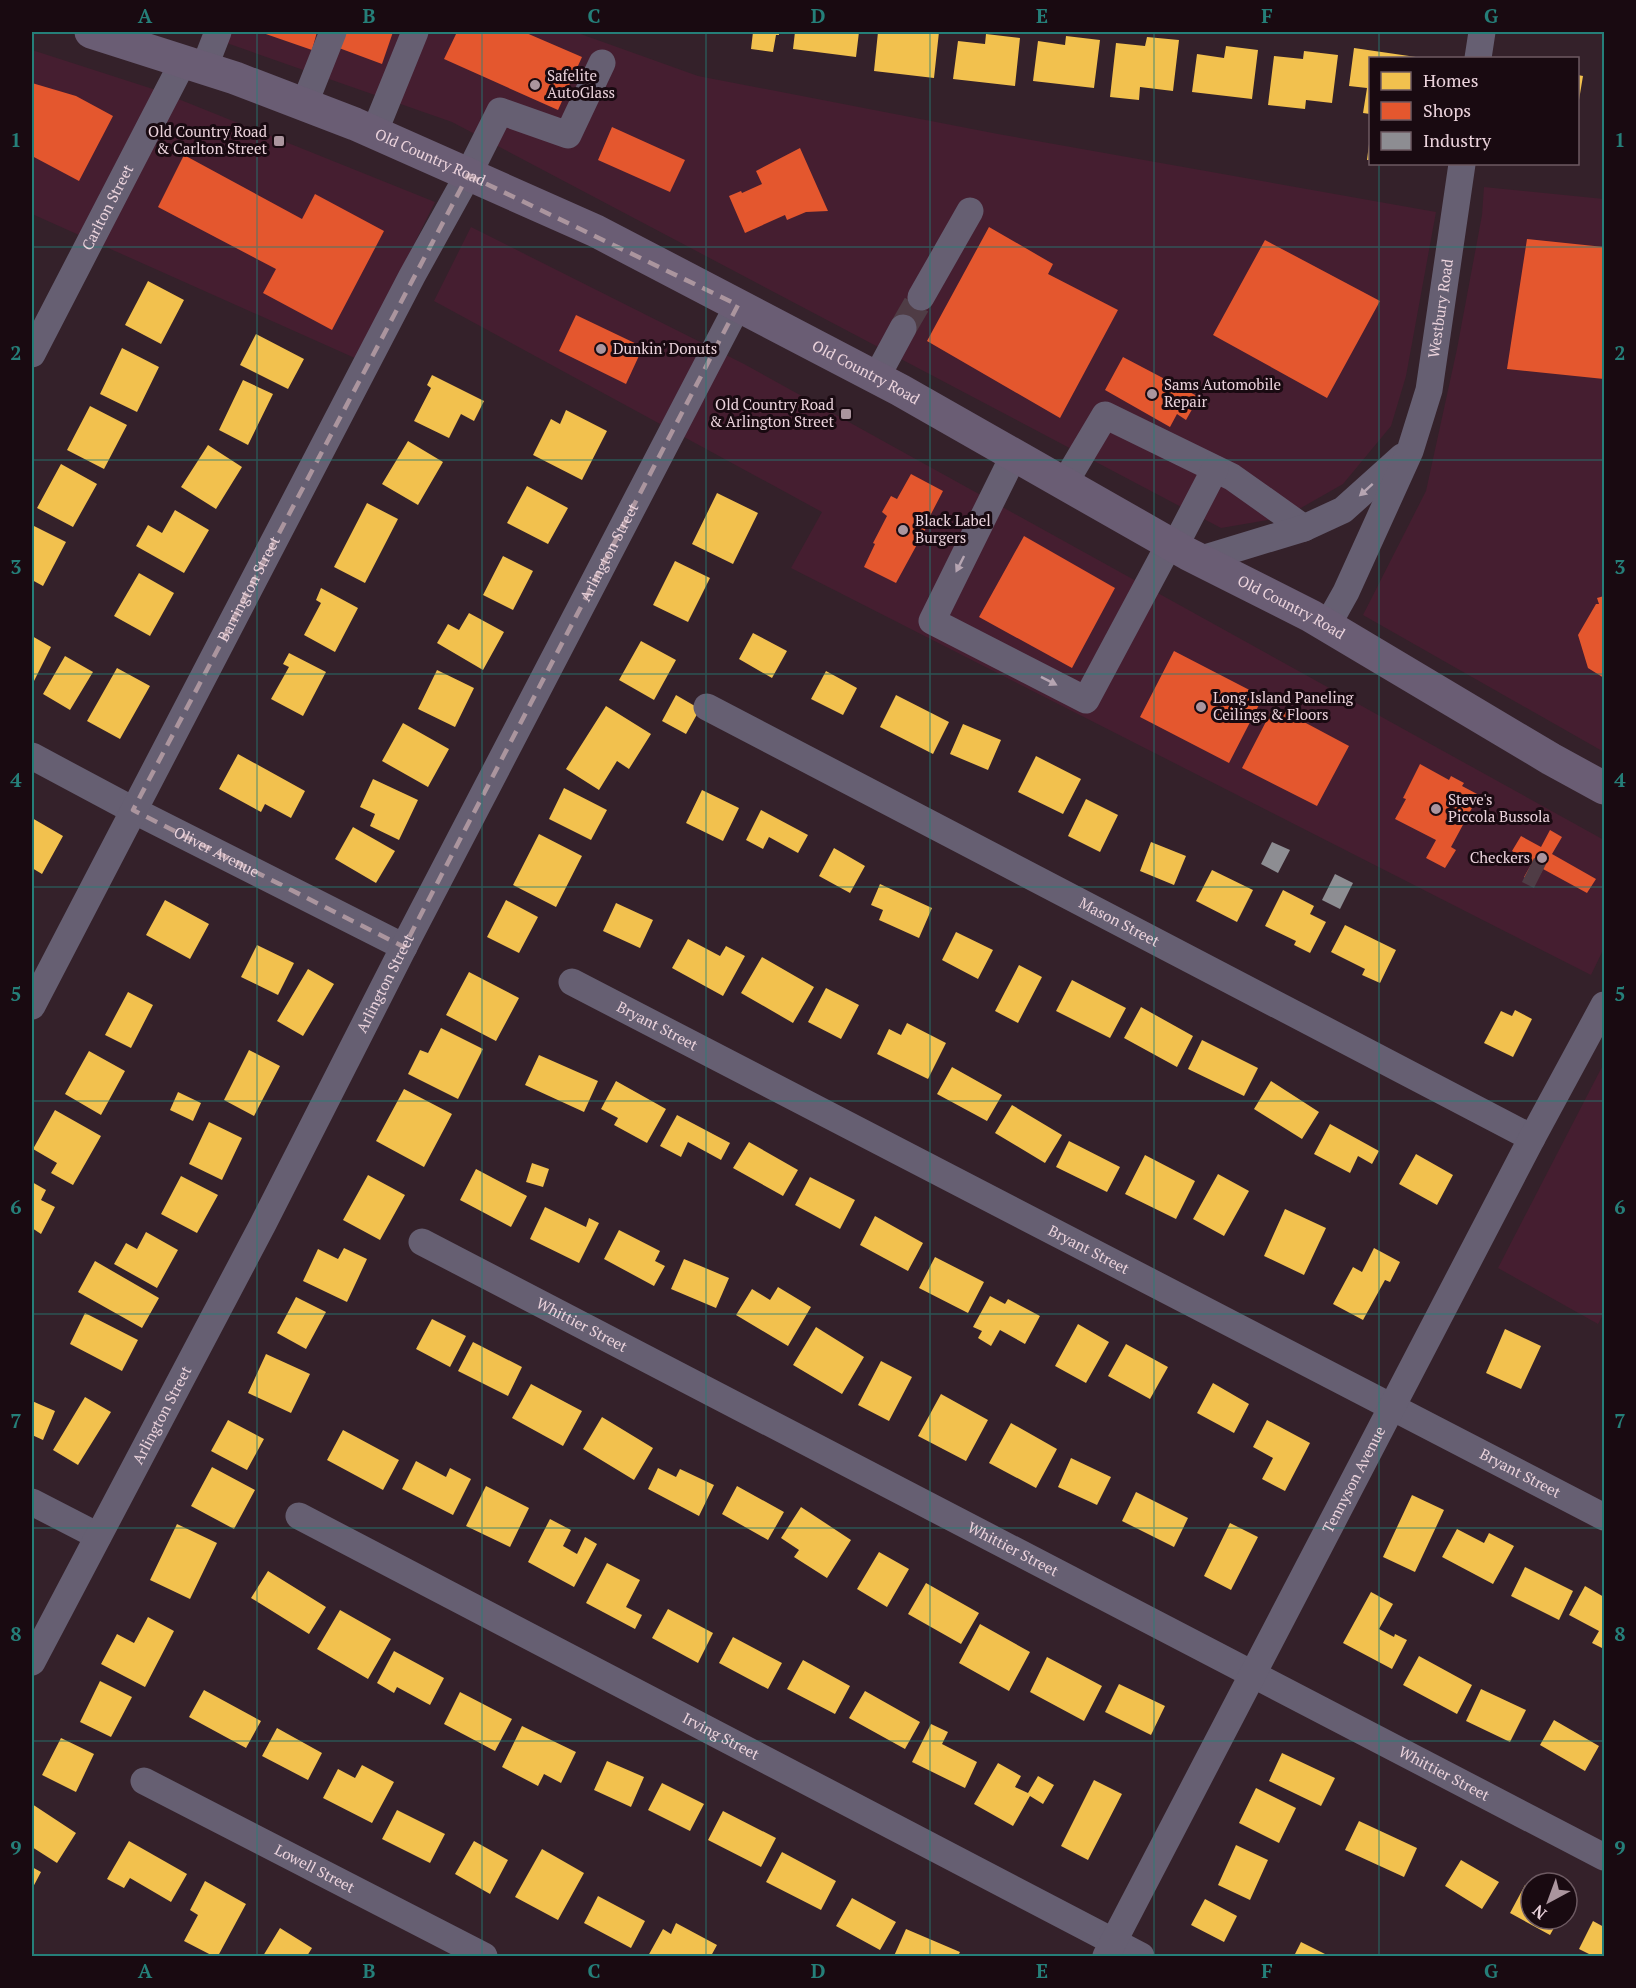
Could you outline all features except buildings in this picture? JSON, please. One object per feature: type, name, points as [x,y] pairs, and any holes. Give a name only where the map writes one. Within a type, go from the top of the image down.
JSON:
[{"type":"main road","name":"Old Country Road","points":[[91,32],[131,37],[193,65],[304,105],[374,133],[596,231],[876,378],[1182,550],[1327,626],[1605,788]]},
{"type":"street","name":"Carlton Street","points":[[32,354],[193,65],[218,32]]},
{"type":"street","points":[[304,105],[333,32]]},
{"type":"street","points":[[374,133],[415,32]]},
{"type":"street","points":[[1478,57],[1482,32]]},
{"type":"street","name":"Barrington Street","points":[[32,1006],[500,111],[568,135],[602,63]]},
{"type":"street","name":"Westbury Road","points":[[1327,626],[1346,592],[1410,451],[1429,390],[1462,165]]},
{"type":"street","points":[[921,297],[970,211]]},
{"type":"street","name":"Arlington Street","points":[[32,1662],[263,1224],[738,304]]},
{"type":"street","points":[[876,378],[903,328]]},
{"type":"street","points":[[1064,484],[1105,415],[1232,477],[1304,528]]},
{"type":"street","points":[[1182,550],[1304,528],[1343,510],[1410,451]]},
{"type":"street","points":[[1014,455],[932,621],[1086,700],[1182,550],[1215,469]]},
{"type":"street","name":"Mason Street","points":[[707,707],[1532,1137]]},
{"type":"street","name":"Oliver Avenue","points":[[32,756],[133,810],[404,947]]},
{"type":"street","name":"Bryant Street","points":[[572,982],[1605,1517]]},
{"type":"street","name":"Tennyson Avenue","points":[[1109,1949],[1532,1137],[1605,1005]]},
{"type":"street","name":"Whittier Street","points":[[422,1242],[1605,1857]]},
{"type":"street","points":[[32,1502],[98,1536]]},
{"type":"street","name":"Irving Street","points":[[299,1516],[1109,1949],[1141,1956]]},
{"type":"street","name":"Lowell Street","points":[[144,1781],[484,1956]]},
{"type":"highlighted area","points":[[468,175],[738,305],[404,947],[133,810]]},
{"type":"shaded area","points":[[195,32],[575,32],[698,76],[998,134],[1436,212],[1406,376],[1391,426],[1343,484],[1285,517],[1221,528],[452,122]]},
{"type":"shaded area","points":[[32,50],[156,90],[435,202],[357,359],[32,214]]},
{"type":"shaded area","points":[[1484,187],[1604,199],[1604,752],[1363,615],[1426,491],[1457,349],[1482,215]]},
{"type":"shaded area","points":[[471,227],[744,364],[1604,840],[1604,948],[1591,975],[791,568],[822,512],[434,301]]},
{"type":"shaded area","points":[[1604,1063],[1604,1313],[1598,1324],[1498,1268]]},
{"type":"tunnel","points":[[903,328],[921,297]]},
{"type":"tunnel","points":[[1528,870],[1540,876]]},
{"type":"place","name":"Safelite AutoGlass","points":[[535,85]]},
{"type":"place","name":"Old Country Road & Carlton Street","points":[[279,141]]},
{"type":"place","name":"Dunkin' Donuts","points":[[601,349]]},
{"type":"place","name":"Sams Automobile Repair","points":[[1152,394]]},
{"type":"place","name":"Old Country Road & Arlington Street","points":[[846,414]]},
{"type":"place","name":"Black Label Burgers","points":[[903,530]]},
{"type":"place","name":"Long Island Paneling Ceilings & Floors","points":[[1201,707]]},
{"type":"place","name":"Steve's Piccola Bussola","points":[[1436,809]]},
{"type":"place","name":"Checkers","points":[[1542,858]]}]
